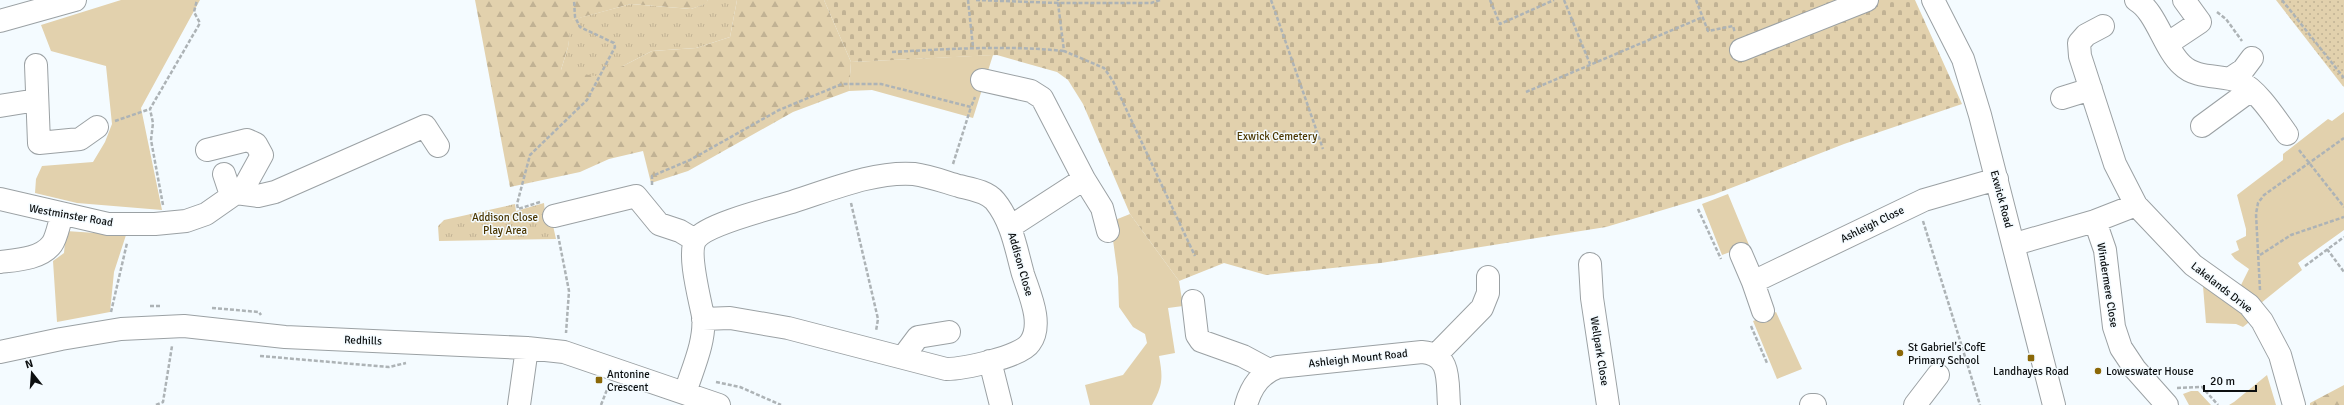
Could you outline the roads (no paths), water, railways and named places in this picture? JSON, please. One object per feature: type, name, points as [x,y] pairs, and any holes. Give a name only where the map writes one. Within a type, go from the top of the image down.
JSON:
[{"type":"street","points":[[0,21],[75,0]]},
{"type":"street","points":[[1741,50],[1867,0]]},
{"type":"street","name":"Exwick Road","points":[[1933,0],[1963,59],[1997,179],[2054,405]]},
{"type":"street","points":[[2136,0],[2148,12],[2182,66],[2218,78],[2230,78],[2242,82],[2251,90],[2287,134]]},
{"type":"street","points":[[2167,44],[2200,22],[2184,0]]},
{"type":"street","name":"Lakelands Drive","points":[[2104,26],[2086,35],[2079,43],[2080,56],[2115,164],[2136,205],[2193,265],[2249,305],[2262,321],[2280,355],[2294,405]]},
{"type":"street","points":[[2230,78],[2243,70],[2252,58]]},
{"type":"street","points":[[36,64],[39,143],[80,139],[97,127]]},
{"type":"street","points":[[982,80],[1031,91],[1042,98],[1084,179],[1102,208],[1108,231]]},
{"type":"street","points":[[2062,98],[2091,89]]},
{"type":"street","points":[[2202,126],[2251,90]]},
{"type":"street","points":[[0,106],[37,100]]},
{"type":"street","points":[[236,194],[258,196],[275,192],[430,119],[438,146]]},
{"type":"street","points":[[207,150],[247,140],[256,144],[262,155],[236,194]]},
{"type":"street","points":[[224,174],[236,194]]},
{"type":"street","name":"Addison Close","points":[[695,240],[704,231],[847,185],[886,175],[915,174],[989,196],[995,201],[1010,226],[1030,296],[1036,327],[1033,338],[1026,348],[990,361],[961,369],[946,369],[781,326],[730,318],[703,320]]},
{"type":"street","points":[[1010,226],[1084,179]]},
{"type":"street","name":"Ashleigh Close","points":[[1753,282],[1917,203],[1997,179]]},
{"type":"street","name":"Westminster Road","points":[[0,199],[108,224],[155,224],[186,221],[206,214],[236,194]]},
{"type":"street","points":[[554,216],[636,196],[659,224],[680,231],[695,240],[692,252],[703,320],[702,335],[691,395]]},
{"type":"street","points":[[2014,244],[2095,221],[2136,205]]},
{"type":"street","points":[[0,262],[24,258],[43,252],[52,244],[62,214]]},
{"type":"street","name":"Windermere Close","points":[[2095,221],[2105,250],[2114,327],[2121,348],[2135,369],[2173,396]]},
{"type":"street","points":[[1741,254],[1763,311]]},
{"type":"street","name":"Wellpark Close","points":[[1590,264],[1592,298],[1608,405]]},
{"type":"street","points":[[1449,405],[1446,366],[1436,355],[1482,308],[1488,293],[1488,277]]},
{"type":"street","points":[[1193,301],[1197,335],[1201,341],[1244,356],[1269,370],[1254,386],[1246,405]]},
{"type":"street","name":"Redhills","points":[[0,352],[61,339],[121,329],[184,326],[285,336],[527,348],[564,352],[719,405]]},
{"type":"street","points":[[903,357],[918,337],[949,332]]},
{"type":"street","points":[[519,405],[527,348]]},
{"type":"street","name":"Ashleigh Mount Road","points":[[1269,370],[1294,364],[1403,353],[1430,352],[1436,355]]},
{"type":"street","points":[[990,361],[1001,405]]},
{"type":"street","points":[[1915,405],[1938,375]]},
{"type":"street","points":[[1811,405],[1816,405]]},
{"type":"place","name":"St Gabriel's CofE Primary School","points":[[1900,353]]},
{"type":"place","name":"Landhayes Road","points":[[2031,358]]},
{"type":"place","name":"Loweswater House","points":[[2098,371]]},
{"type":"place","name":"Antonine Crescent","points":[[599,380]]},
{"type":"park label","name":"Exwick Cemetery","points":[[1277,136]]},
{"type":"park label","name":"Addison Close Play Area","points":[[505,223]]}]
